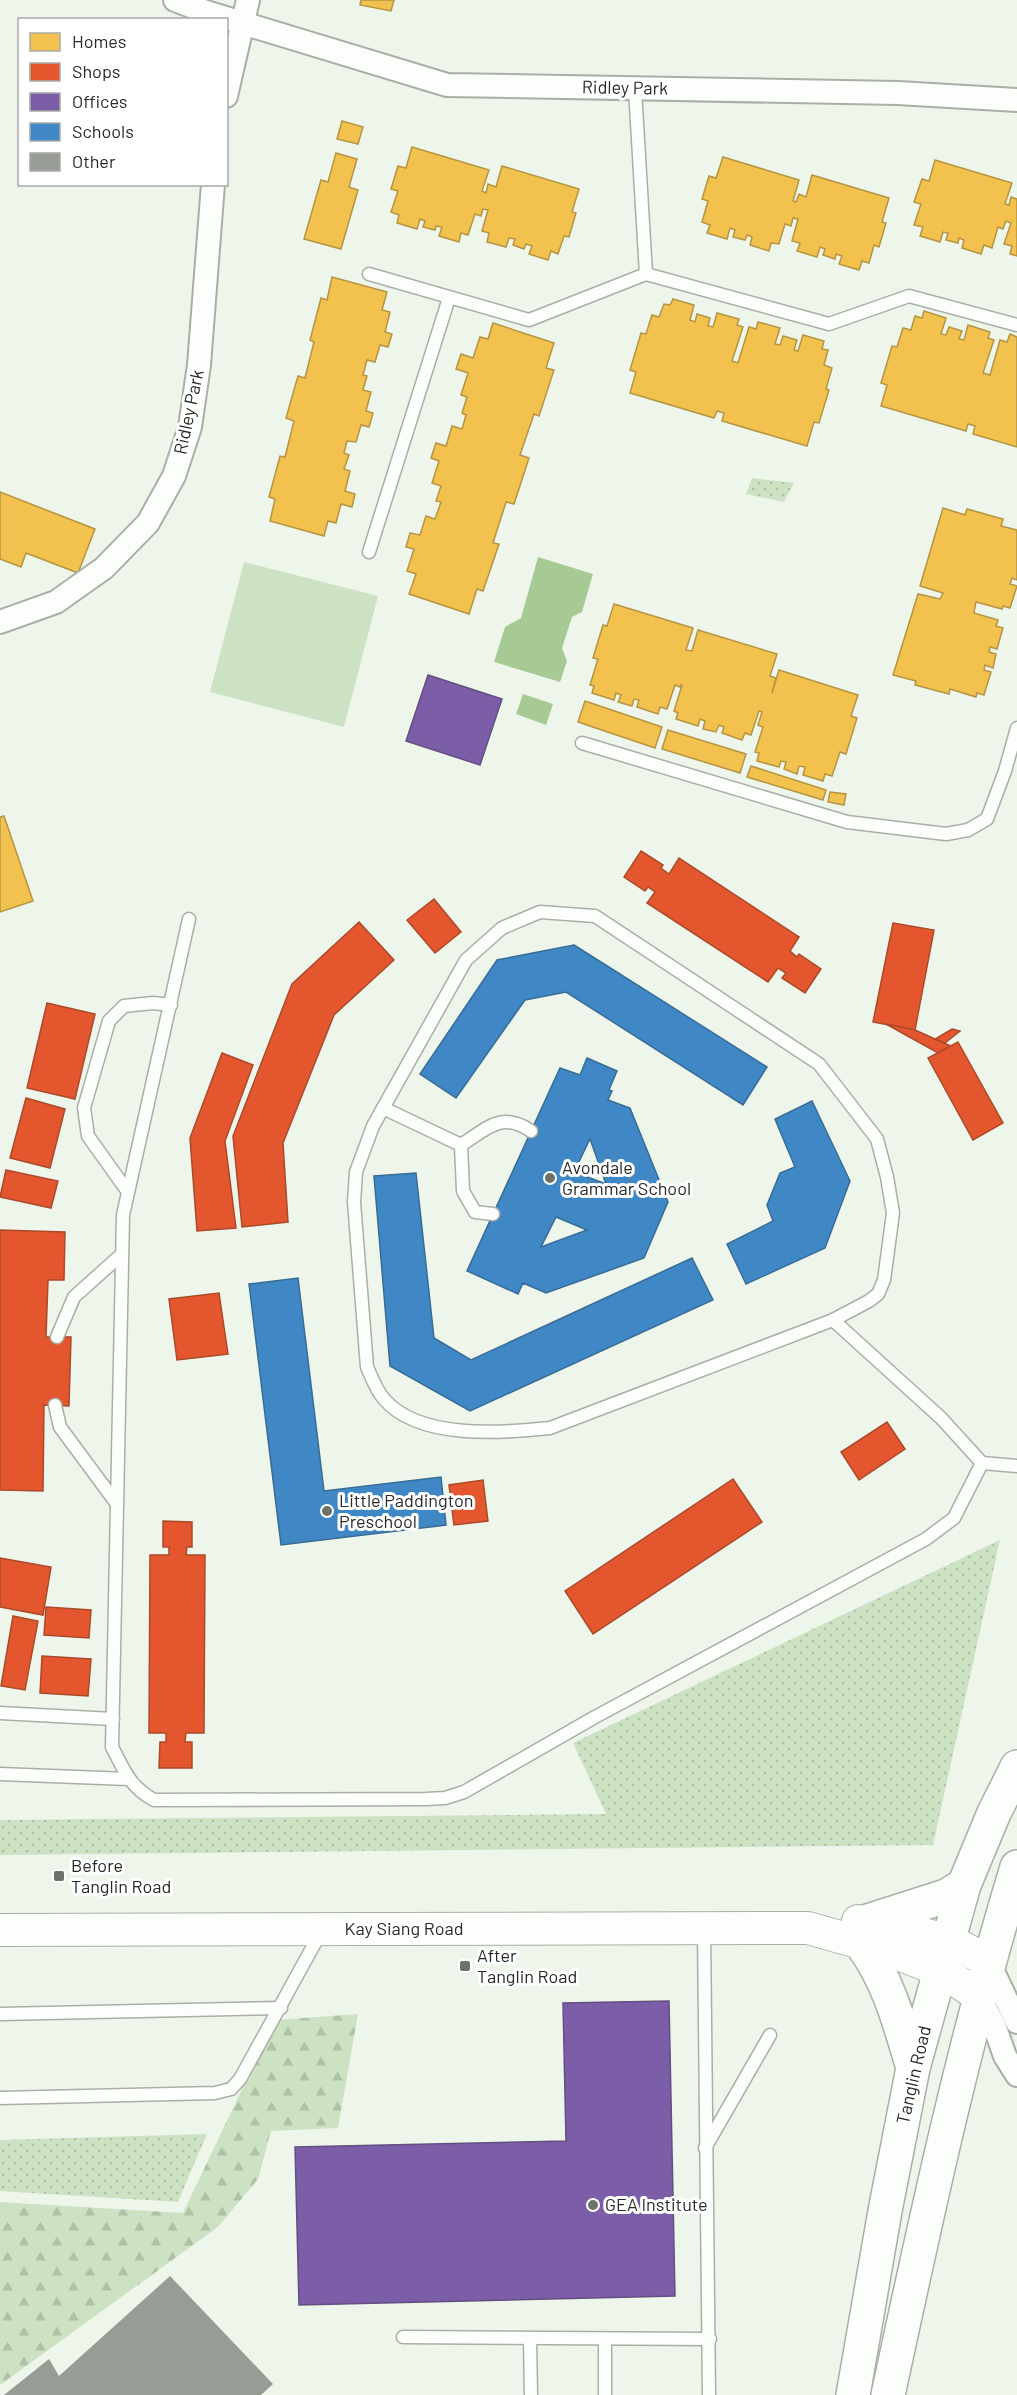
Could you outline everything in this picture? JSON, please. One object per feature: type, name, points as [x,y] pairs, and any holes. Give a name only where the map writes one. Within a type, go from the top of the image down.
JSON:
[{"type":"main road","name":"Tanglin Road","points":[[852,2395],[913,2068],[964,1885],[994,1813],[1017,1767]]},
{"type":"main road","points":[[888,2395],[933,2185],[979,1996],[1017,1867]]},
{"type":"main road","points":[[913,2068],[884,1981],[865,1933],[946,1896],[964,1885]]},
{"type":"street","name":"Ridley Park","points":[[175,0],[206,12],[245,11],[447,85],[898,93],[1017,100]]},
{"type":"street","points":[[228,87],[245,11]]},
{"type":"street","name":"Ridley Park","points":[[0,622],[56,602],[104,568],[148,523],[174,476],[190,428],[199,365],[213,186]]},
{"type":"street","name":"Kay Siang Road","points":[[0,1930],[808,1928],[829,1920],[865,1933],[893,1953],[946,1956]]},
{"type":"street","points":[[946,1956],[988,1961],[1017,2022]]},
{"type":"street","points":[[946,1956],[979,1996],[994,2025],[1005,2056],[1017,2075]]},
{"type":"lane","points":[[635,88],[646,274]]},
{"type":"lane","points":[[369,274],[529,320],[646,274],[830,324],[909,296],[1017,325]]},
{"type":"lane","points":[[369,552],[449,298]]},
{"type":"lane","points":[[582,743],[846,822],[946,834],[968,830],[987,819],[1005,771],[1017,728]]},
{"type":"lane","points":[[540,912],[595,916],[819,1064],[877,1139],[893,1213],[884,1281],[878,1294],[833,1320],[550,1428],[513,1432],[478,1432],[417,1422],[385,1401],[375,1386],[367,1367],[354,1202],[356,1172],[373,1126],[383,1108],[466,960],[475,951],[502,928],[540,912]]},
{"type":"lane","points":[[189,919],[123,1215],[112,1747],[128,1779],[140,1793],[154,1800],[262,1802],[426,1800],[464,1792],[595,1717],[926,1539],[954,1518],[982,1464]]},
{"type":"lane","points":[[128,1192],[88,1136],[84,1108],[109,1020],[124,1006],[153,1003],[171,1005]]},
{"type":"lane","points":[[383,1108],[461,1145]]},
{"type":"lane","points":[[461,1145],[496,1122],[517,1122],[531,1131]]},
{"type":"lane","points":[[461,1145],[463,1191],[475,1212],[493,1214]]},
{"type":"lane","points":[[57,1337],[74,1298],[122,1254]]},
{"type":"lane","points":[[833,1320],[941,1418],[982,1464],[1017,1466]]},
{"type":"lane","points":[[55,1405],[60,1427],[117,1504]]},
{"type":"lane","points":[[0,1713],[113,1719]]},
{"type":"lane","points":[[0,1774],[128,1779]]},
{"type":"lane","points":[[704,1928],[709,2395]]},
{"type":"lane","points":[[0,2098],[214,2093],[231,2088],[240,2079],[281,2008],[322,1929]]},
{"type":"lane","points":[[0,2014],[281,2008]]},
{"type":"lane","points":[[705,2149],[770,2035]]},
{"type":"lane","points":[[403,2337],[710,2339]]},
{"type":"lane","points":[[530,2339],[531,2395]]},
{"type":"lane","points":[[604,2395],[605,2340]]},
{"type":"green space","points":[[752,478],[794,483],[784,502],[746,494]]},
{"type":"green space","points":[[244,562],[378,596],[344,727],[210,692]]},
{"type":"green space","points":[[1000,1540],[933,1845],[0,1855],[0,1820],[606,1814],[573,1743]]},
{"type":"green space","points":[[358,2014],[338,2128],[271,2131],[258,2179],[218,2227],[0,2385],[0,2202],[183,2213],[275,2020]]},
{"type":"green space","points":[[207,2134],[178,2202],[0,2191],[0,2140]]},
{"type":"shaded area","points":[[538,557],[593,574],[582,612],[572,617],[562,648],[567,661],[560,682],[494,662],[505,627],[521,618]]},
{"type":"shaded area","points":[[523,694],[553,704],[546,725],[516,714]]},
{"type":"building: Homes","points":[[361,0],[394,0],[391,11],[360,5]]},
{"type":"building: Homes","points":[[342,121],[363,127],[358,144],[337,139]]},
{"type":"building: Homes","points":[[412,147],[489,170],[482,191],[486,193],[488,184],[496,187],[502,166],[579,189],[572,212],[576,213],[569,237],[564,236],[558,254],[551,251],[548,260],[529,254],[532,246],[526,244],[524,249],[513,245],[515,239],[509,238],[506,247],[487,242],[489,233],[482,231],[488,210],[483,209],[481,216],[475,214],[468,235],[461,233],[459,242],[439,236],[442,227],[436,226],[435,230],[423,227],[425,221],[420,219],[417,229],[397,223],[399,215],[391,212],[398,191],[391,189],[398,166],[406,168]]},
{"type":"building: Homes","points":[[336,153],[357,159],[349,187],[358,190],[341,249],[304,239],[321,180],[328,182]]},
{"type":"building: Homes","points":[[723,157],[799,180],[793,201],[796,202],[799,194],[806,197],[812,175],[889,198],[882,222],[886,223],[879,247],[874,245],[869,263],[862,261],[859,270],[839,264],[842,256],[836,254],[835,259],[823,255],[825,249],[820,247],[817,257],[797,251],[800,243],[792,241],[798,219],[793,218],[791,226],[785,224],[779,244],[771,243],[769,251],[750,245],[752,237],[747,235],[745,240],[733,237],[735,230],[730,228],[727,239],[707,233],[710,225],[702,222],[708,201],[702,199],[709,176],[716,178]]},
{"type":"building: Homes","points":[[935,160],[1012,183],[1005,204],[1009,205],[1011,197],[1017,199],[1017,256],[1010,254],[1012,246],[1004,244],[1011,223],[1006,221],[1003,229],[998,227],[992,248],[984,245],[981,254],[962,248],[964,240],[959,238],[958,243],[946,240],[948,233],[943,232],[940,242],[920,236],[923,227],[914,225],[921,204],[914,202],[922,179],[929,181]]},
{"type":"building: Homes","points":[[332,277],[387,292],[382,310],[390,312],[385,332],[392,334],[388,347],[380,345],[375,362],[367,360],[363,375],[367,376],[363,390],[371,392],[366,411],[373,413],[369,427],[361,425],[356,442],[347,441],[344,453],[349,455],[344,469],[350,471],[345,491],[355,494],[352,507],[341,504],[336,523],[328,521],[324,536],[270,521],[275,499],[269,497],[280,456],[285,457],[294,421],[286,418],[298,376],[305,378],[314,342],[310,340],[321,298],[327,300]]},
{"type":"building: Homes","points":[[673,299],[694,305],[690,320],[695,322],[697,314],[710,318],[708,326],[713,327],[717,313],[739,319],[737,325],[743,327],[732,361],[738,363],[749,327],[756,329],[758,322],[780,328],[775,344],[780,345],[783,336],[797,340],[794,350],[798,351],[803,335],[824,341],[822,349],[828,350],[824,365],[832,368],[826,389],[829,390],[819,423],[814,422],[807,446],[722,421],[724,413],[717,411],[714,418],[630,393],[636,372],[630,370],[641,333],[646,334],[652,315],[659,317],[664,304],[670,305]]},
{"type":"building: Homes","points":[[924,311],[946,318],[941,334],[946,335],[949,327],[962,331],[959,339],[964,340],[968,325],[990,332],[988,338],[994,340],[983,373],[990,375],[1000,340],[1007,342],[1010,334],[1017,337],[1017,447],[973,434],[975,426],[968,424],[966,431],[881,406],[887,385],[881,383],[892,346],[897,347],[903,328],[911,330],[915,316],[922,318]]},
{"type":"building: Homes","points":[[493,323],[554,343],[546,368],[554,370],[539,416],[534,414],[520,455],[529,458],[514,504],[506,502],[493,543],[499,544],[483,591],[477,589],[469,614],[409,594],[416,574],[407,571],[414,549],[406,547],[410,533],[420,535],[426,516],[435,519],[441,502],[436,501],[441,486],[432,483],[439,461],[431,458],[436,443],[446,446],[452,426],[462,429],[466,415],[462,413],[467,397],[461,395],[468,373],[456,369],[461,354],[473,358],[480,337],[488,339]]},
{"type":"building: Homes","points":[[0,492],[95,529],[78,573],[26,553],[21,567],[0,559]]},
{"type":"building: Homes","points":[[943,508],[965,515],[967,509],[1003,519],[1001,526],[1017,530],[1017,580],[1012,578],[1010,584],[1017,586],[1010,608],[1003,606],[1002,609],[976,602],[974,613],[998,620],[996,626],[1003,628],[997,649],[990,647],[989,652],[996,654],[993,668],[985,665],[984,670],[991,672],[984,695],[977,693],[976,697],[950,689],[949,694],[915,685],[916,681],[893,675],[918,594],[940,599],[943,593],[920,586]]},
{"type":"building: Homes","points":[[614,604],[693,628],[686,650],[692,651],[698,630],[777,654],[770,676],[776,678],[772,693],[779,670],[858,695],[851,716],[857,718],[846,754],[840,752],[832,776],[825,774],[823,781],[803,775],[805,767],[799,766],[797,774],[784,769],[786,762],[781,761],[779,767],[757,761],[759,753],[755,752],[763,727],[758,725],[762,712],[759,711],[751,735],[745,733],[742,740],[722,733],[724,727],[719,725],[716,732],[703,729],[705,721],[700,719],[698,726],[676,719],[678,713],[674,711],[682,685],[680,687],[675,685],[667,709],[660,707],[658,714],[637,707],[639,700],[634,699],[632,706],[618,702],[621,695],[616,693],[614,700],[592,693],[594,686],[590,685],[598,659],[593,658],[603,625],[607,626]]},
{"type":"building: Homes","points":[[585,701],[662,727],[655,748],[578,722]]},
{"type":"building: Homes","points":[[668,730],[746,754],[740,773],[662,749]]},
{"type":"building: Homes","points":[[751,766],[826,790],[823,800],[747,777]]},
{"type":"building: Homes","points":[[830,792],[846,794],[844,805],[828,802]]},
{"type":"building: Homes","points":[[4,816],[33,901],[0,912],[0,817]]},
{"type":"building: Shops","points":[[641,851],[663,865],[661,868],[669,874],[679,858],[799,937],[790,951],[797,957],[799,954],[821,969],[805,993],[782,978],[786,973],[778,968],[768,982],[647,903],[655,892],[648,887],[645,891],[624,877]]},
{"type":"building: Shops","points":[[434,899],[461,932],[435,953],[407,920]]},
{"type":"building: Shops","points":[[359,922],[394,960],[334,1015],[283,1143],[288,1222],[242,1227],[233,1136],[292,984]]},
{"type":"building: Shops","points":[[893,923],[934,930],[915,1030],[873,1022]]},
{"type":"building: Shops","points":[[47,1003],[95,1014],[75,1099],[27,1088]]},
{"type":"building: Shops","points":[[886,1024],[915,1030],[951,1046],[938,1053]]},
{"type":"building: Shops","points":[[952,1029],[960,1031],[945,1043],[935,1039]]},
{"type":"building: Shops","points":[[958,1042],[1003,1123],[973,1140],[928,1058]]},
{"type":"building: Shops","points":[[222,1053],[253,1065],[225,1141],[236,1228],[197,1231],[190,1138]]},
{"type":"building: Shops","points":[[26,1098],[65,1109],[50,1168],[10,1158]]},
{"type":"building: Shops","points":[[6,1170],[58,1181],[51,1208],[0,1197]]},
{"type":"building: Shops","points":[[0,1230],[65,1232],[64,1280],[48,1280],[46,1337],[71,1337],[69,1406],[44,1405],[43,1491],[0,1490]]},
{"type":"building: Shops","points":[[219,1293],[228,1354],[177,1360],[169,1299]]},
{"type":"building: Shops","points":[[887,1422],[905,1449],[859,1480],[841,1452]]},
{"type":"building: Shops","points":[[733,1479],[762,1522],[593,1634],[565,1591]]},
{"type":"building: Shops","points":[[483,1480],[488,1521],[454,1525],[449,1485]]},
{"type":"building: Shops","points":[[163,1521],[192,1522],[192,1547],[187,1547],[186,1555],[205,1555],[204,1733],[186,1733],[185,1742],[192,1742],[192,1768],[159,1768],[160,1742],[166,1742],[166,1733],[149,1733],[150,1555],[169,1555],[169,1547],[163,1547]]},
{"type":"building: Shops","points":[[0,1558],[51,1567],[43,1615],[0,1607]]},
{"type":"building: Shops","points":[[46,1607],[91,1610],[89,1638],[44,1635]]},
{"type":"building: Shops","points":[[13,1616],[38,1621],[25,1690],[1,1686]]},
{"type":"building: Shops","points":[[42,1656],[91,1659],[88,1696],[40,1693]]},
{"type":"building: Offices","points":[[428,675],[502,699],[480,765],[406,741]]},
{"type":"building: Offices","points":[[669,2001],[675,2296],[299,2305],[295,2147],[566,2141],[563,2003]]},
{"type":"building: Schools","points":[[574,945],[767,1067],[743,1105],[566,992],[525,1000],[456,1098],[420,1074],[497,960]]},
{"type":"building: Schools","name":"Avondale Grammar School","points":[[587,1058],[617,1071],[609,1090],[612,1091],[608,1100],[630,1108],[668,1202],[644,1258],[546,1293],[523,1283],[518,1294],[467,1271],[560,1068],[580,1075]],"holes":[[[590,1139],[606,1184],[574,1172]],[[556,1217],[587,1230],[541,1247]]]},
{"type":"building: Schools","points":[[812,1101],[850,1181],[825,1248],[746,1284],[727,1244],[773,1221],[767,1205],[780,1173],[795,1167],[775,1119]]},
{"type":"building: Schools","points":[[416,1173],[434,1338],[471,1360],[692,1258],[713,1300],[470,1411],[390,1366],[374,1176]]},
{"type":"building: Schools","points":[[298,1278],[324,1491],[441,1477],[446,1525],[281,1545],[249,1284]]},
{"type":"building: Other","points":[[170,2276],[273,2384],[261,2395],[4,2395],[49,2359],[59,2376]]},
{"type":"place","name":"Avondale Grammar School","points":[[550,1178]]},
{"type":"place","name":"Little Paddington Preschool","points":[[327,1511]]},
{"type":"place","name":"Before Tanglin Road","points":[[59,1876]]},
{"type":"place","name":"After Tanglin Road","points":[[465,1966]]},
{"type":"place","name":"GEA Institute","points":[[593,2205]]}]
